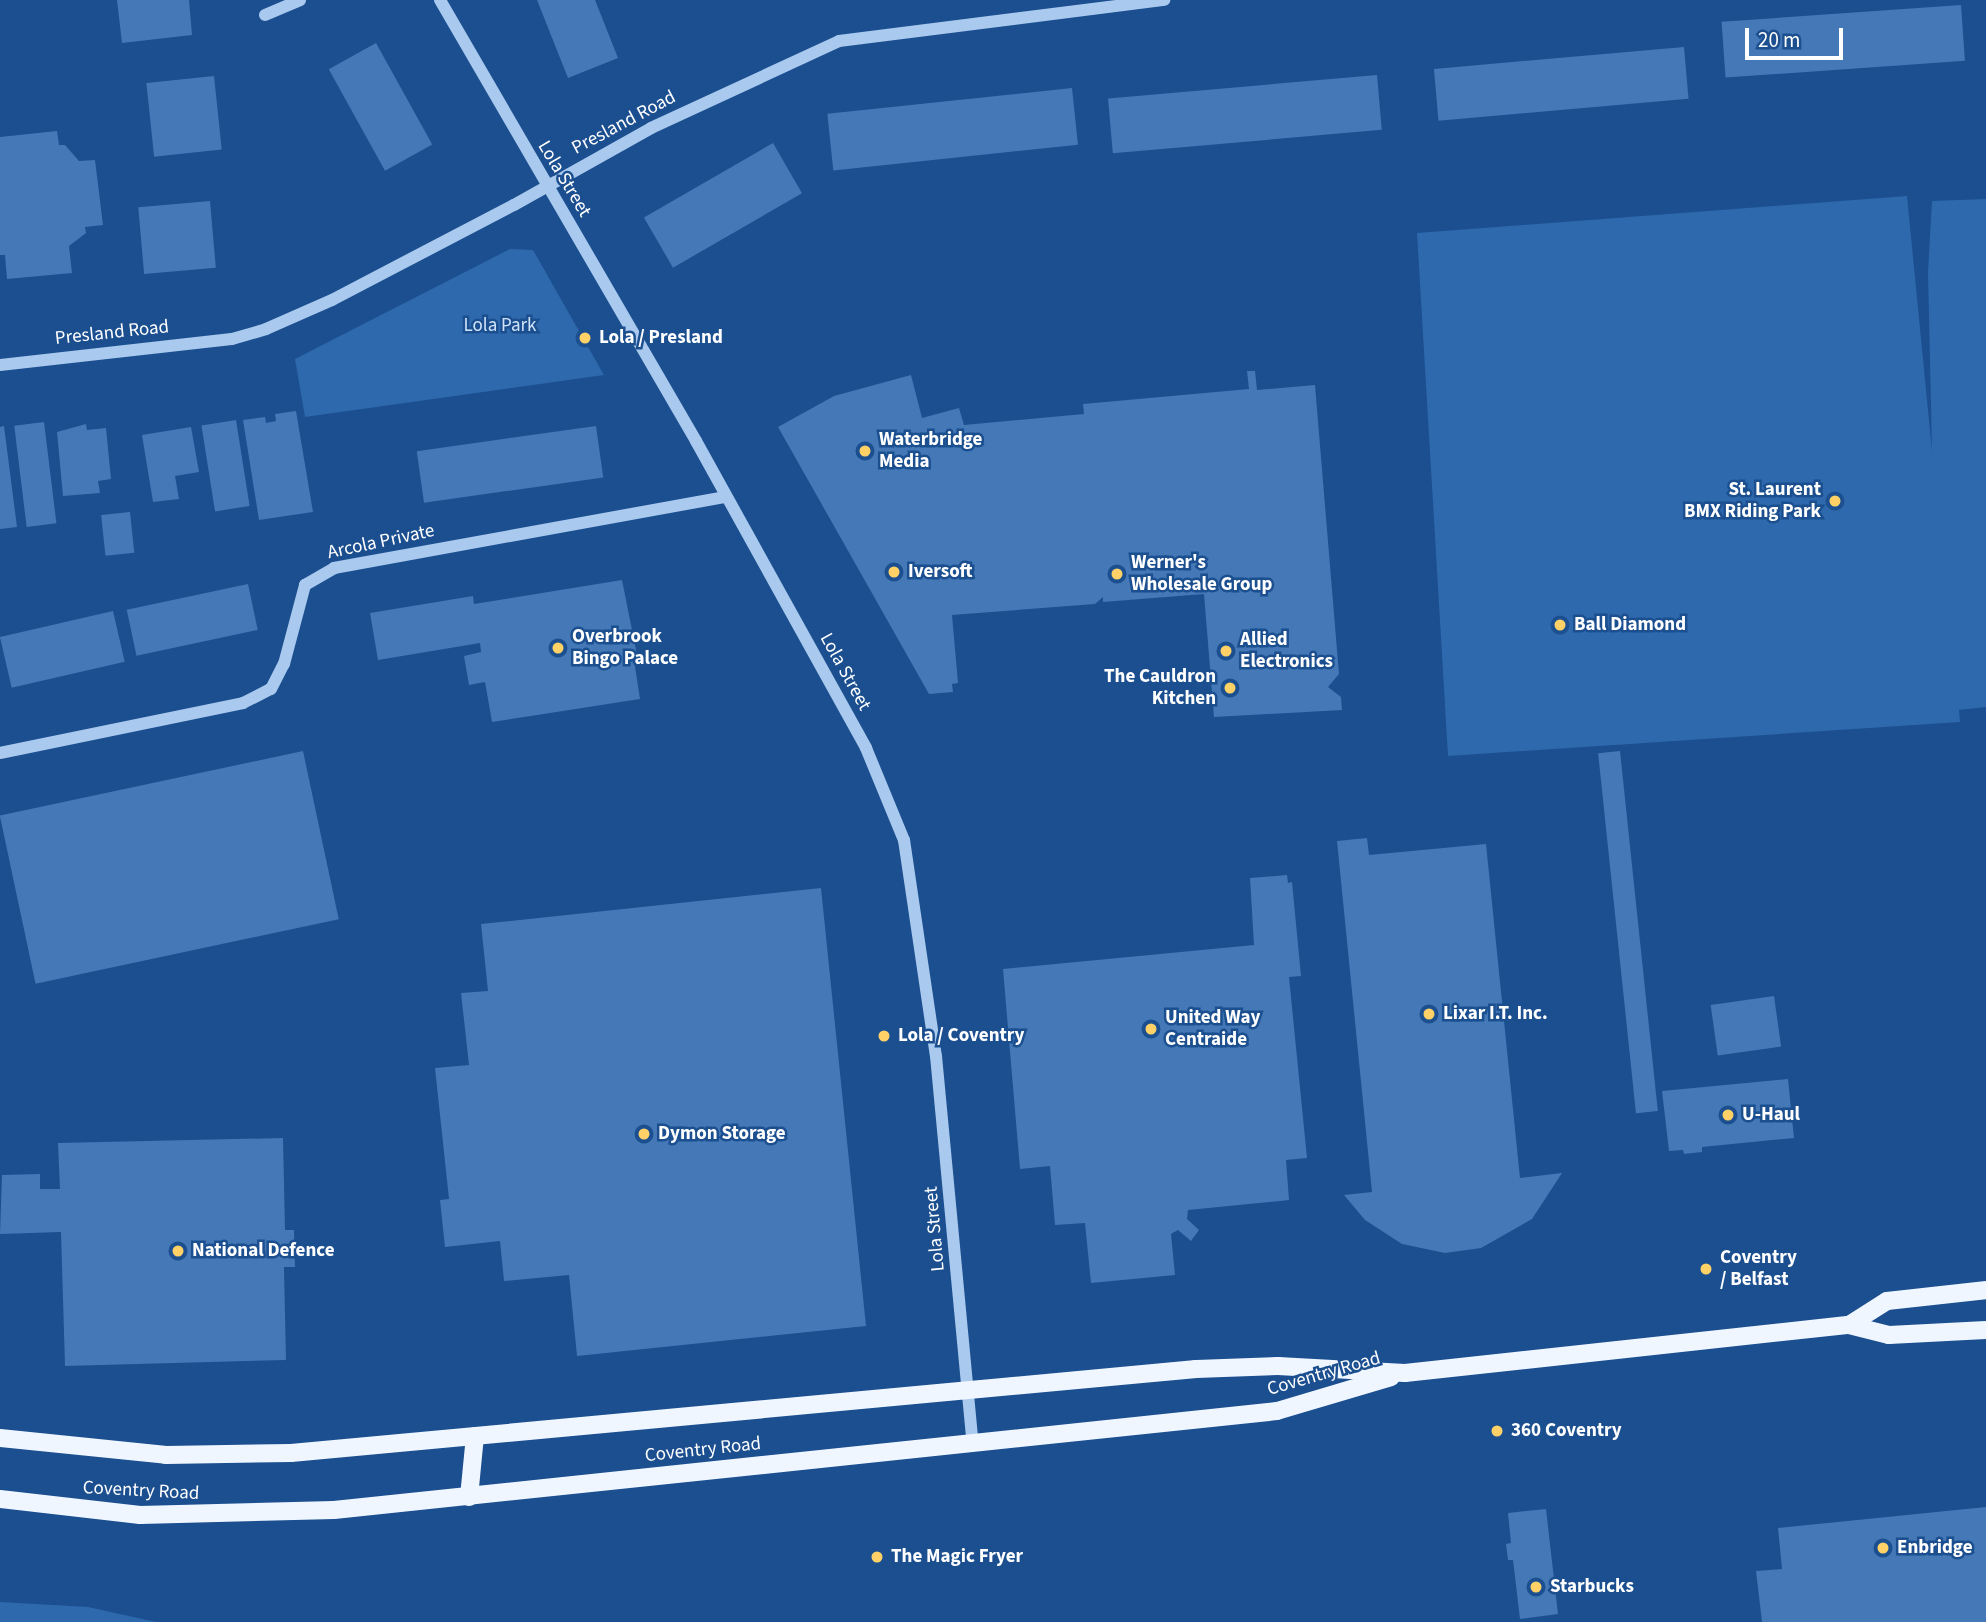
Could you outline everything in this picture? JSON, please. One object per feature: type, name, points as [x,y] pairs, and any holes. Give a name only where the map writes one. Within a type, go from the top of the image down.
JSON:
[{"type":"main road","name":"Coventry Road","points":[[1849,1325],[1887,1301],[1986,1290]]},
{"type":"main road","name":"Coventry Road","points":[[0,1438],[114,1451],[229,1456],[968,1392],[1196,1369],[1278,1366],[1405,1373],[1849,1325],[1889,1335],[1986,1330]]},
{"type":"main road","name":"Coventry Road","points":[[0,1499],[92,1511],[183,1516],[288,1513],[469,1497],[974,1444],[1068,1430],[1277,1412],[1405,1373]]},
{"type":"main road","points":[[469,1497],[475,1436]]},
{"type":"street","points":[[265,15],[300,0]]},
{"type":"street","name":"Lola Street","points":[[440,0],[866,748],[904,840],[937,1070],[974,1444]]},
{"type":"street","name":"Presland Road","points":[[0,365],[232,339],[266,329],[332,300],[547,188],[651,128],[839,41],[1164,0]]},
{"type":"street","name":"Arcola Private","points":[[0,753],[243,703],[271,689],[284,664],[305,585],[334,568],[726,498]]},
{"type":"green space","points":[[1907,196],[1932,451],[1928,272],[1932,201],[1986,199],[1986,707],[1959,710],[1960,722],[1448,756],[1417,233]]},
{"type":"green space","name":"Lola Park","points":[[510,249],[533,250],[604,375],[305,417],[295,359]]},
{"type":"green space","points":[[0,1602],[88,1607],[156,1622],[0,1622]]},
{"type":"building","points":[[117,0],[189,0],[192,35],[122,43]]},
{"type":"building","points":[[537,0],[595,0],[618,58],[568,78]]},
{"type":"building","points":[[1961,5],[1965,61],[1725,78],[1722,22]]},
{"type":"building","points":[[376,43],[432,144],[385,171],[329,69]]},
{"type":"building","points":[[1684,47],[1689,99],[1438,121],[1434,69]]},
{"type":"building","points":[[1377,75],[1382,130],[1113,153],[1108,99]]},
{"type":"building","points":[[214,76],[222,150],[154,157],[146,83]]},
{"type":"building","points":[[1072,88],[1078,145],[833,170],[827,114]]},
{"type":"building","points":[[57,131],[59,145],[65,145],[79,161],[95,160],[103,225],[85,227],[86,233],[69,246],[72,273],[7,279],[5,255],[0,255],[0,137]]},
{"type":"building","points":[[773,143],[802,193],[673,268],[644,218]]},
{"type":"building","points":[[210,201],[216,268],[144,274],[138,207]]},
{"type":"building","points":[[1247,371],[1255,371],[1257,390],[1315,385],[1339,674],[1328,687],[1341,697],[1342,710],[1214,717],[1204,594],[1103,602],[1103,597],[1095,604],[952,615],[958,683],[952,684],[953,692],[929,694],[778,427],[834,396],[911,375],[922,418],[959,408],[964,425],[1084,414],[1083,404],[1249,389]]},
{"type":"building","points":[[296,411],[313,512],[259,520],[243,420],[265,417],[266,423],[276,421],[275,414]]},
{"type":"building","points":[[236,420],[250,506],[215,511],[201,425]]},
{"type":"building","points":[[44,422],[56,523],[27,527],[14,426]]},
{"type":"building","points":[[86,424],[87,430],[106,428],[111,479],[98,481],[100,493],[63,496],[57,432]]},
{"type":"building","points":[[4,426],[17,527],[0,529],[0,427]]},
{"type":"building","points":[[596,426],[603,477],[424,503],[417,451]]},
{"type":"building","points":[[191,427],[199,472],[175,476],[179,499],[153,502],[142,435]]},
{"type":"building","points":[[130,512],[134,553],[105,556],[101,515]]},
{"type":"building","name":"Overbrook Bingo Palace","points":[[622,580],[638,660],[634,660],[640,699],[492,722],[485,682],[469,685],[464,656],[481,652],[480,643],[378,660],[370,613],[473,596],[474,604]]},
{"type":"building","points":[[248,584],[258,630],[136,656],[127,610]]},
{"type":"building","points":[[113,611],[125,662],[12,688],[0,637]]},
{"type":"building","points":[[303,751],[339,919],[36,984],[0,815]]},
{"type":"building","points":[[1620,751],[1658,1111],[1636,1113],[1598,753]]},
{"type":"building","name":"Lixar I.T. Inc.","points":[[1367,838],[1369,855],[1486,844],[1520,1178],[1562,1173],[1532,1219],[1481,1248],[1445,1253],[1402,1244],[1365,1220],[1344,1195],[1372,1192],[1337,841]]},
{"type":"building","name":"United Way Centraide","points":[[1287,875],[1288,883],[1292,882],[1301,976],[1289,977],[1307,1158],[1286,1160],[1289,1200],[1188,1210],[1187,1219],[1199,1230],[1191,1241],[1178,1230],[1171,1234],[1175,1275],[1091,1283],[1085,1223],[1055,1225],[1050,1166],[1020,1169],[1003,969],[1254,945],[1250,878]]},
{"type":"building","name":"Dymon Storage","points":[[821,888],[866,1326],[577,1356],[569,1275],[504,1281],[500,1241],[445,1247],[440,1200],[449,1199],[435,1068],[469,1065],[461,993],[488,991],[481,924]]},
{"type":"building","points":[[1774,996],[1781,1047],[1718,1055],[1711,1005]]},
{"type":"building","name":"U-Haul","points":[[1788,1079],[1794,1138],[1702,1147],[1702,1152],[1684,1154],[1683,1150],[1669,1151],[1662,1091]]},
{"type":"building","name":"National Defence","points":[[283,1138],[285,1230],[294,1230],[295,1267],[284,1267],[286,1360],[65,1366],[61,1232],[0,1234],[2,1175],[40,1174],[40,1189],[60,1189],[58,1143]]},
{"type":"building","name":"Enbridge","points":[[1986,1507],[1986,1622],[1762,1622],[1756,1571],[1782,1569],[1778,1528]]},
{"type":"building","name":"Starbucks","points":[[1546,1509],[1558,1614],[1520,1619],[1513,1560],[1508,1560],[1506,1544],[1511,1543],[1508,1513]]},
{"type":"place","name":"Lola / Presland","points":[[585,338]]},
{"type":"place","name":"Waterbridge Media","points":[[865,451]]},
{"type":"place","name":"St. Laurent BMX Riding Park","points":[[1835,501]]},
{"type":"place","name":"Iversoft","points":[[894,572]]},
{"type":"place","name":"Werner's Wholesale Group","points":[[1117,574]]},
{"type":"place","name":"Ball Diamond","points":[[1560,625]]},
{"type":"place","name":"Overbrook Bingo Palace","points":[[558,648]]},
{"type":"place","name":"Allied Electronics","points":[[1226,651]]},
{"type":"place","name":"The Cauldron Kitchen","points":[[1230,688]]},
{"type":"place","name":"Lixar I.T. Inc.","points":[[1429,1014]]},
{"type":"place","name":"United Way Centraide","points":[[1151,1029]]},
{"type":"place","name":"Lola / Coventry","points":[[884,1036]]},
{"type":"place","name":"U-Haul","points":[[1728,1115]]},
{"type":"place","name":"Dymon Storage","points":[[644,1134]]},
{"type":"place","name":"National Defence","points":[[178,1251]]},
{"type":"place","name":"Coventry / Belfast","points":[[1706,1269]]},
{"type":"place","name":"360 Coventry","points":[[1497,1431]]},
{"type":"place","name":"Enbridge","points":[[1883,1548]]},
{"type":"place","name":"The Magic Fryer","points":[[877,1557]]},
{"type":"place","name":"Starbucks","points":[[1536,1587]]}]
